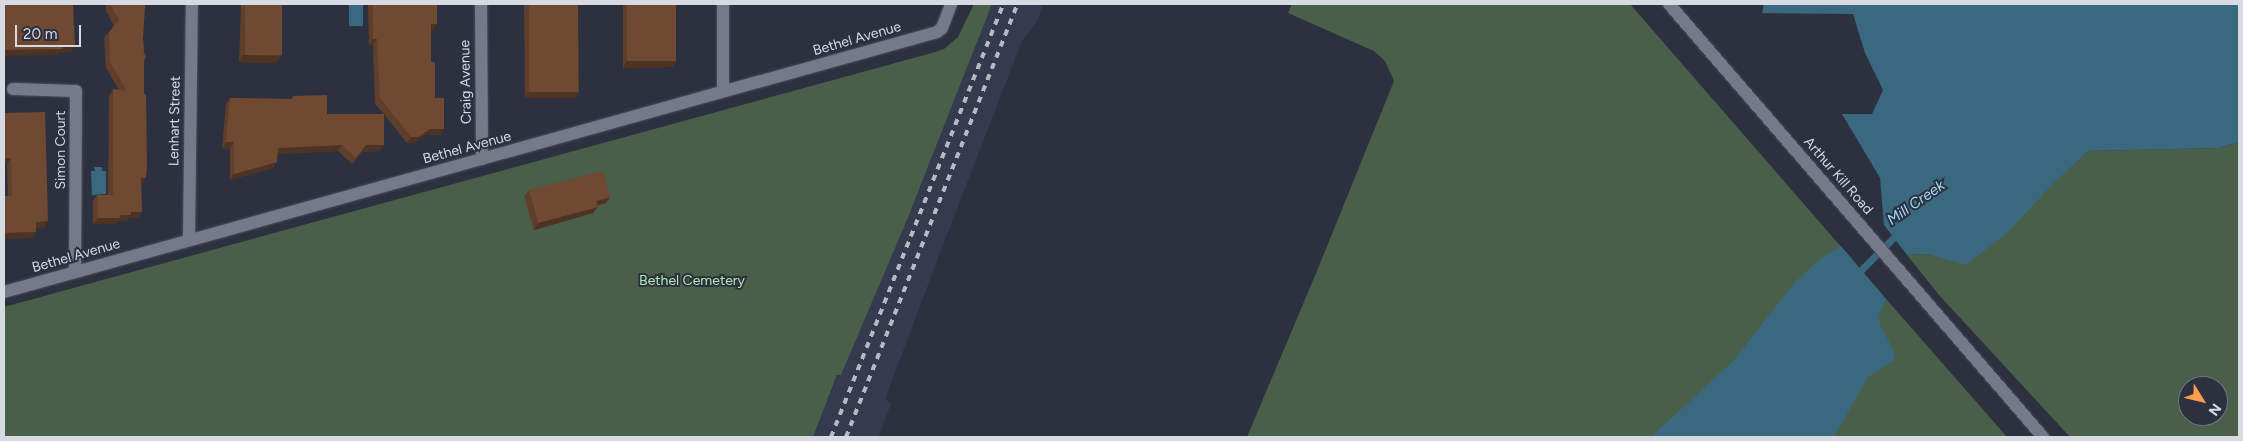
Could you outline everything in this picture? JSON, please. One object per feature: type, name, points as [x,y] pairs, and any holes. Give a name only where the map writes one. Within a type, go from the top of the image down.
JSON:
[{"type":"street","name":"Lenhart Street","points":[[189,240],[192,4]]},
{"type":"street","name":"Craig Avenue","points":[[481,4],[482,159]]},
{"type":"street","points":[[723,4],[723,91]]},
{"type":"street","name":"Bethel Avenue","points":[[4,292],[937,32],[942,28],[952,4]]},
{"type":"street","name":"Arthur Kill Road","points":[[1669,4],[1958,336],[2043,437]]},
{"type":"street","name":"Simon Court","points":[[13,89],[76,91],[75,272]]},
{"type":"shaded area","points":[[992,4],[1044,4],[1036,23],[1022,41],[943,245],[885,399],[891,404],[878,437],[813,437],[838,374],[841,375],[907,220]]},
{"type":"green space","name":"Bethel Cemetery","points":[[974,4],[992,4],[907,220],[841,375],[837,375],[813,437],[4,437],[4,307],[932,53],[944,49],[958,37]]},
{"type":"green space","points":[[1292,4],[1630,4],[1849,256],[1756,352],[1653,437],[1247,437],[1394,81],[1385,61],[1374,51],[1288,13]]},
{"type":"green space","points":[[2239,142],[2239,437],[2070,437],[1939,295],[1907,255],[1927,254],[1966,264],[2088,151],[2219,148]]},
{"type":"green space","points":[[1873,284],[2007,437],[1808,437]]},
{"type":"water","points":[[349,4],[363,4],[363,26],[349,26]]},
{"type":"water","points":[[1764,4],[2239,4],[2239,142],[2219,148],[2088,151],[2050,187],[2008,232],[1966,265],[1927,254],[1907,255],[1884,225],[1880,178],[1842,114],[1872,114],[1883,90],[1865,53],[1853,14],[1762,13]]},
{"type":"water","points":[[94,167],[102,167],[102,171],[106,171],[106,194],[92,195],[91,171],[95,171]]},
{"type":"water","points":[[1841,246],[1886,299],[1879,316],[1880,325],[1893,349],[1894,360],[1868,377],[1834,437],[1651,437],[1733,361],[1796,281],[1820,259]]},
{"type":"building","points":[[4,4],[73,4],[75,46],[62,47],[62,49],[4,50]]},
{"type":"building","points":[[110,4],[146,4],[143,38],[146,57],[144,61],[144,93],[146,96],[147,165],[146,178],[141,178],[142,212],[120,215],[120,218],[98,218],[97,195],[113,195],[113,89],[127,91],[110,62],[109,32],[119,20]]},
{"type":"building","points":[[245,4],[282,4],[282,55],[245,55]]},
{"type":"building","points":[[373,4],[437,4],[437,24],[431,24],[431,62],[435,62],[435,98],[444,98],[444,129],[430,129],[418,137],[411,137],[380,98],[377,39],[373,39]]},
{"type":"building","points":[[529,4],[578,4],[578,92],[529,92]]},
{"type":"building","points":[[627,4],[676,4],[676,61],[627,61]]},
{"type":"building","points":[[327,95],[327,114],[384,114],[384,145],[366,145],[356,158],[342,145],[278,148],[277,162],[234,174],[234,142],[226,142],[230,98],[293,99],[293,96]]},
{"type":"building","points":[[45,112],[48,221],[36,222],[36,232],[4,233],[4,196],[12,196],[11,158],[4,158],[4,113]]},
{"type":"building","points":[[603,171],[610,197],[596,201],[598,207],[538,223],[529,190]]},
{"type":"waterway","name":"Mill Creek","points":[[1855,276],[1900,231]]},
{"type":"railway","points":[[831,437],[1003,4]]},
{"type":"railway","points":[[846,437],[1017,4]]}]
